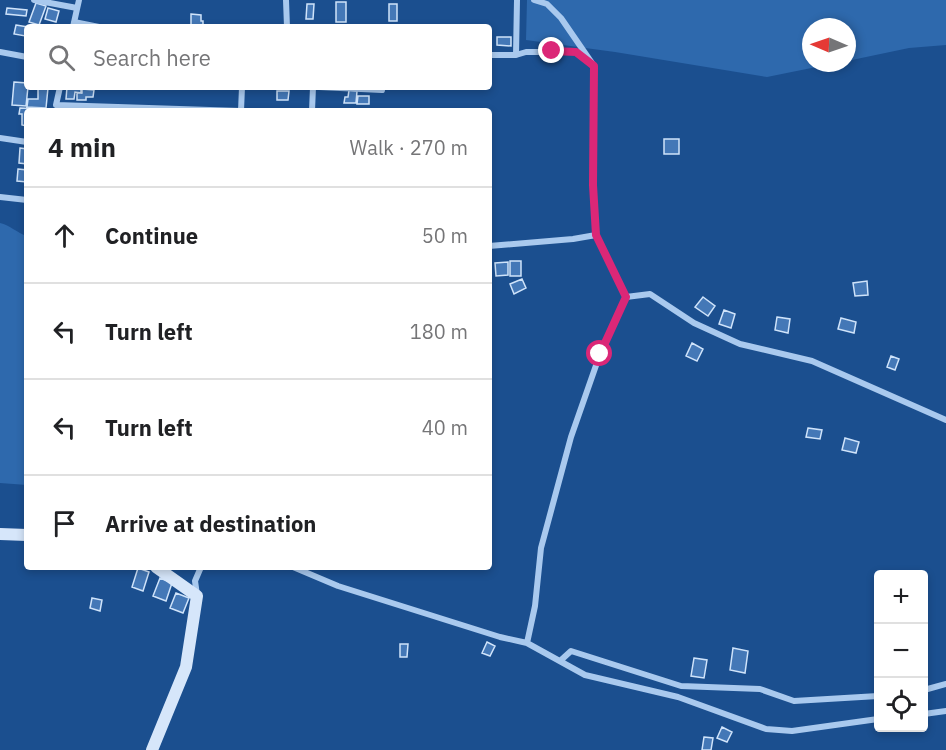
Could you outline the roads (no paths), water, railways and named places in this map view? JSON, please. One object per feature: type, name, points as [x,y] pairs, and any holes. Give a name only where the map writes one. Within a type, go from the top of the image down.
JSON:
[{"type":"street","points":[[34,0],[77,8]]},
{"type":"street","points":[[73,24],[79,0]]},
{"type":"street","points":[[286,0],[287,24]]},
{"type":"street","points":[[516,55],[517,0]]},
{"type":"street","points":[[534,0],[547,4],[561,18],[594,66],[593,185],[596,235],[626,297]]},
{"type":"street","points":[[0,52],[24,56]]},
{"type":"street","points":[[492,55],[576,52],[594,66]]},
{"type":"street","points":[[59,90],[56,105],[148,108]]},
{"type":"street","points":[[241,108],[242,90]]},
{"type":"street","points":[[312,108],[313,90]]},
{"type":"street","points":[[0,138],[24,142]]},
{"type":"street","points":[[0,196],[24,200]]},
{"type":"street","points":[[492,246],[596,235]]},
{"type":"street","points":[[626,297],[651,294],[694,323],[740,344],[812,361],[946,420]]},
{"type":"street","points":[[527,643],[535,606],[542,548],[571,437],[600,354],[626,297]]},
{"type":"street","points":[[0,534],[24,535]]},
{"type":"street","points":[[160,570],[197,596]]},
{"type":"street","points":[[152,750],[186,667],[197,596],[195,581],[200,570]]},
{"type":"street","points":[[300,570],[338,586],[500,637],[527,643],[585,675],[678,697],[766,729],[792,731],[874,720]]},
{"type":"street","points":[[560,661],[571,651],[681,686],[759,688],[794,701],[874,696]]},
{"type":"street","points":[[928,689],[946,684]]},
{"type":"street","points":[[928,713],[946,711]]}]
